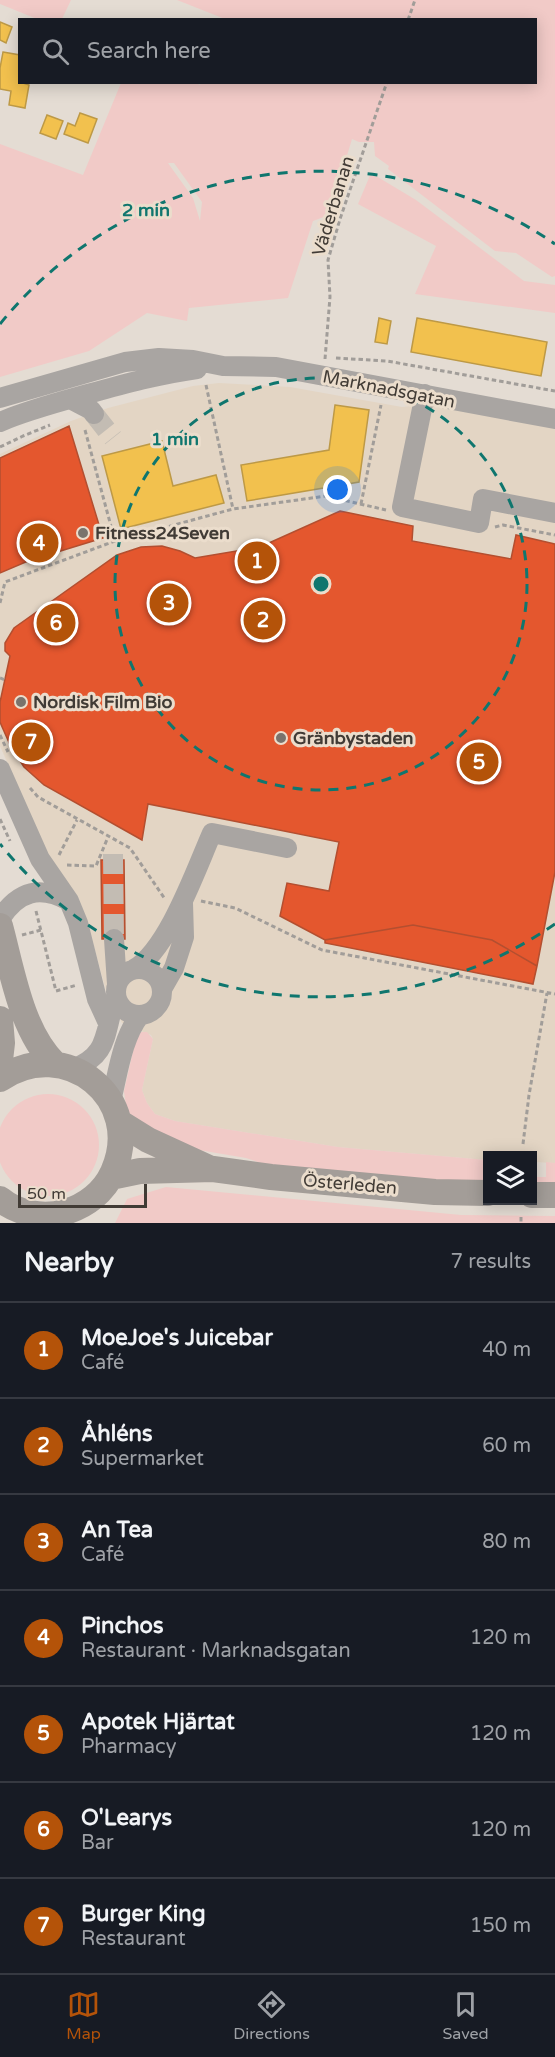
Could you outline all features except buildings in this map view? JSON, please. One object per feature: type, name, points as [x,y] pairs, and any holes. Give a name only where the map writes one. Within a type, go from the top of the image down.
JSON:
[{"type":"main road","name":"Österleden","points":[[10,930],[31,1031],[45,1054],[98,1085],[115,1111],[148,1140],[213,1169]]},
{"type":"main road","points":[[0,1019],[2,1043],[0,1060]]},
{"type":"main road","points":[[0,1079],[24,1066],[39,1064],[64,1066]]},
{"type":"main road","points":[[0,1200],[40,1219],[72,1210],[93,1198],[111,1177],[120,1150],[115,1111]]},
{"type":"main road","name":"Österleden","points":[[111,1177],[140,1171],[213,1169],[271,1177],[483,1193]]},
{"type":"main road","points":[[527,1206],[555,1196]]},
{"type":"main road","points":[[86,1223],[93,1198]]},
{"type":"street","name":"Marknadsgatan","points":[[0,398],[125,362],[159,358],[223,366],[276,367],[555,419]]},
{"type":"street","name":"Marknadsgatan","points":[[0,422],[70,399],[172,372],[223,366]]},
{"type":"street","points":[[424,394],[402,507],[479,523],[483,499],[555,513]]},
{"type":"street","points":[[70,399],[93,412]]},
{"type":"street","points":[[5,763],[40,860],[69,901],[78,923],[97,999],[108,1023]]},
{"type":"street","points":[[64,1066],[89,1061],[101,1048],[124,979],[145,963],[154,952],[212,833],[287,848]]},
{"type":"street","points":[[0,919],[6,909],[23,896],[36,891],[54,893],[69,901]]},
{"type":"street","points":[[124,979],[120,1006],[133,1014],[140,1015],[159,1004],[162,989],[174,968],[184,937],[177,901]]},
{"type":"street","points":[[124,979],[149,971],[156,975],[162,989]]},
{"type":"street","points":[[115,1111],[127,1038],[132,1025],[140,1015]]},
{"type":"path","points":[[409,18],[415,0]]},
{"type":"path","name":"Väderbanan","points":[[323,376],[330,297],[328,260],[386,84]]},
{"type":"path","points":[[205,380],[233,509]]},
{"type":"path","points":[[361,504],[381,403]]},
{"type":"path","points":[[93,412],[81,414],[115,541]]},
{"type":"path","points":[[0,447],[52,424]]},
{"type":"path","points":[[0,603],[6,582],[115,541],[233,509],[326,496],[393,511]]},
{"type":"path","points":[[489,530],[503,525],[555,535]]},
{"type":"path","points":[[0,678],[5,680]]},
{"type":"path","points":[[0,735],[5,763]]},
{"type":"path","points":[[25,783],[38,797],[130,848],[165,900],[195,900],[235,908],[322,950],[555,994]]},
{"type":"path","points":[[0,819],[12,844]]},
{"type":"path","points":[[60,854],[77,820]]},
{"type":"path","points":[[65,865],[96,866],[108,837]]},
{"type":"path","points":[[31,893],[56,991],[79,984]]},
{"type":"path","points":[[10,930],[41,930]]},
{"type":"path","points":[[523,1144],[547,993]]},
{"type":"path","points":[[521,1223],[527,1206]]},
{"type":"shaded area","points":[[0,0],[71,0],[62,18],[35,18],[0,4]]},
{"type":"shaded area","points":[[177,0],[555,0],[555,276],[552,277],[516,253],[495,251],[388,169],[389,166],[375,156],[374,142],[359,142],[352,139],[329,215],[313,221],[288,298],[189,308],[191,293],[187,321],[147,313],[89,351],[0,377],[0,144],[83,175],[121,84],[537,84],[537,18],[222,18]],"holes":[[[168,163],[174,163],[202,202],[200,221],[193,198]]]},
{"type":"shaded area","points":[[371,173],[416,200],[524,281],[555,285],[555,313],[415,294],[436,246],[358,204]]},
{"type":"shaded area","points":[[219,383],[290,387],[402,407],[432,404],[555,426],[555,1163],[537,1162],[537,1151],[483,1151],[483,1160],[338,1147],[175,1121],[155,1114],[147,1103],[142,1090],[153,1039],[151,1035],[122,1023],[106,991],[79,899],[48,854],[0,746],[0,454],[71,421],[108,408],[193,386]]},
{"type":"shaded area","points":[[141,1032],[147,1032],[153,1039],[142,1090],[155,1114],[175,1121],[338,1147],[483,1160],[483,1184],[273,1167],[246,1158],[199,1150],[170,1140],[133,1120],[126,1106],[124,1091],[136,1038]]},
{"type":"shaded area","points":[[38,1095],[58,1095],[76,1103],[90,1117],[98,1135],[98,1155],[90,1173],[76,1187],[58,1195],[38,1195],[28,1192],[12,1181],[-1,1158],[1,1125],[12,1109],[28,1098]]},
{"type":"shaded area","points":[[546,1162],[555,1163],[555,1186],[537,1186],[537,1177],[546,1177]]},
{"type":"shaded area","points":[[166,1187],[461,1215],[555,1216],[555,1223],[115,1223],[127,1199]]},
{"type":"tunnel","points":[[94,414],[113,438]]},
{"type":"tunnel","points":[[113,854],[114,939]]},
{"type":"place","name":"Fitness24Seven","points":[[83,533]]},
{"type":"place","name":"Pinchos","points":[[39,543]]},
{"type":"place","name":"MoeJoe's Juicebar","points":[[257,561]]},
{"type":"place","name":"An Tea","points":[[169,603]]},
{"type":"place","name":"Åhléns","points":[[263,620]]},
{"type":"place","name":"O'Learys","points":[[56,623]]},
{"type":"place","name":"Nordisk Film Bio","points":[[21,702]]},
{"type":"place","name":"Gränbystaden","points":[[281,738]]},
{"type":"place","name":"Burger King","points":[[31,742]]},
{"type":"place","name":"Apotek Hjärtat","points":[[479,762]]}]
